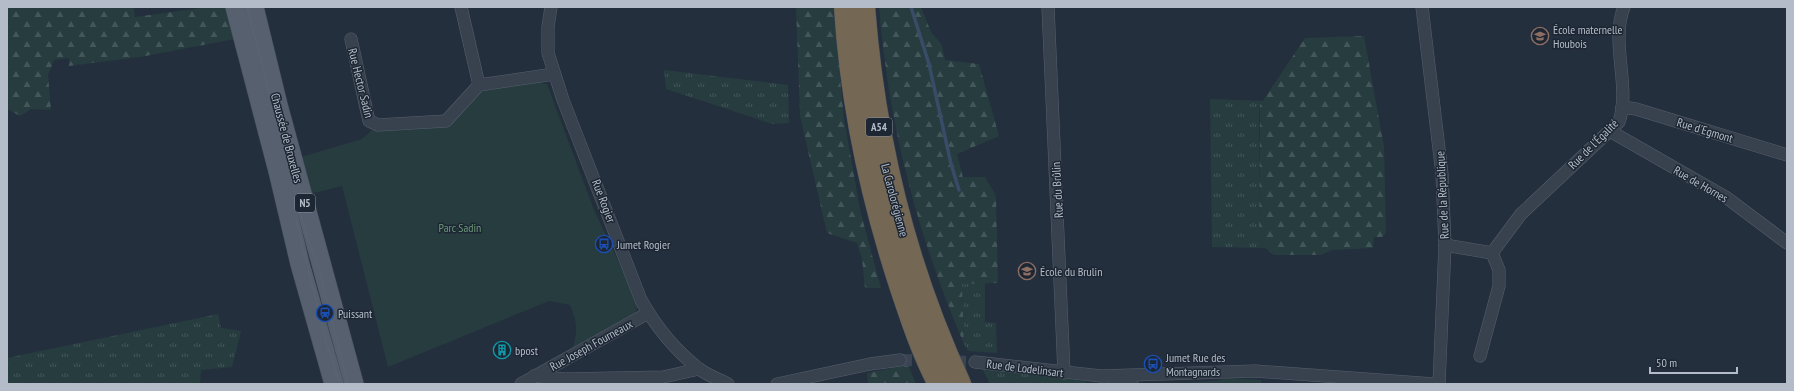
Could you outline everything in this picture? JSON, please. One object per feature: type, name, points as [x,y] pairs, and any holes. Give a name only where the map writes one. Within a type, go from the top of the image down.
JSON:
[{"type":"highway","name":"La Carolorégienne","points":[[845,7],[852,80],[866,162],[888,250],[911,317],[937,381]]},
{"type":"highway","name":"La Carolorégienne","points":[[864,7],[870,66],[884,158],[910,252],[930,312],[960,384]]},
{"type":"main road","name":"Chaussée de Bruxelles","points":[[235,7],[252,36],[354,384]]},
{"type":"main road","name":"Chaussée de Bruxelles","points":[[254,7],[252,36],[278,171],[300,264],[334,384]]},
{"type":"street","points":[[461,7],[479,85],[554,74]]},
{"type":"street","name":"Rue Rogier","points":[[551,7],[548,27],[548,53],[554,74],[641,300],[648,313],[664,333],[699,369],[728,384]]},
{"type":"street","name":"Rue du Brûlin","points":[[1048,7],[1064,373]]},
{"type":"street","name":"Rue de la République","points":[[1422,7],[1442,174],[1445,245],[1439,384]]},
{"type":"street","name":"Rue de l'Égalité","points":[[1492,253],[1521,214],[1619,122],[1622,107],[1620,35],[1621,14],[1624,7]]},
{"type":"street","name":"Rue Hector Sadin","points":[[351,39],[369,121],[372,123],[378,125],[446,121],[479,85]]},
{"type":"street","name":"Rue d'Egmont","points":[[1622,107],[1636,108],[1787,155]]},
{"type":"street","name":"Rue de Hornes","points":[[1610,131],[1727,198],[1787,243]]},
{"type":"street","points":[[1445,245],[1492,253],[1500,270],[1499,286],[1480,356]]},
{"type":"street","name":"Rue Joseph Fourneaux","points":[[521,384],[648,313]]},
{"type":"street","points":[[777,384],[870,364],[900,360]]},
{"type":"street","name":"Rue de Lodelinsart","points":[[976,362],[1101,376],[1255,371],[1434,384]]},
{"type":"street","name":"Rue Joseph Fourneaux","points":[[534,376],[564,379],[663,380],[699,369]]},
{"type":"street","points":[[1101,376],[1132,384]]},
{"type":"green space","points":[[7,7],[134,7],[135,17],[208,7],[229,7],[235,39],[140,57],[69,66],[69,58],[54,60],[48,75],[51,110],[31,109],[20,116],[7,109]]},
{"type":"green space","points":[[796,7],[833,7],[844,118],[860,210],[881,288],[865,288],[862,259],[857,243],[827,233],[800,116]]},
{"type":"green space","points":[[879,7],[921,7],[931,32],[942,45],[945,60],[979,64],[999,136],[957,154],[963,177],[985,177],[996,198],[998,283],[962,284],[964,344],[932,262],[908,179],[890,94]]},
{"type":"green space","points":[[1364,36],[1384,147],[1386,233],[1382,237],[1374,237],[1373,248],[1332,250],[1321,255],[1274,255],[1265,248],[1259,240],[1260,105],[1305,38]]},
{"type":"green space","points":[[664,70],[788,85],[789,123],[772,124],[666,89]]},
{"type":"green space","name":"Parc Sadin","points":[[541,82],[547,84],[594,210],[639,305],[635,313],[573,347],[576,335],[576,326],[570,305],[549,301],[388,367],[342,186],[310,194],[301,157],[362,139],[374,128],[450,125],[480,91]]},
{"type":"green space","points":[[1210,99],[1263,101],[1260,105],[1259,115],[1259,240],[1265,248],[1212,247]]},
{"type":"green space","points":[[962,283],[985,283],[985,322],[996,323],[997,353],[968,351],[964,344]]},
{"type":"green space","points":[[218,314],[221,328],[241,331],[232,367],[201,370],[200,384],[7,384],[7,358]]},
{"type":"green space","points":[[908,365],[916,384],[868,384],[867,373]]},
{"type":"green space","points":[[982,368],[1076,380],[1087,382],[1087,384],[990,384]]},
{"type":"green space","points":[[1229,378],[1261,380],[1261,384],[1169,384],[1215,381]]},
{"type":"waterway","points":[[911,7],[929,64],[951,164],[959,190]]},
{"type":"tunnel","points":[[900,360],[975,362]]},
{"type":"tram line","points":[[247,7],[304,227],[319,270],[348,384]]},
{"type":"tram line","points":[[296,220],[326,341],[340,384]]},
{"type":"place","name":"École maternelle Houbois","points":[[1540,36]]},
{"type":"place","name":"Jumet Rogier","points":[[604,244]]},
{"type":"place","name":"École du Brulin","points":[[1027,271]]},
{"type":"place","name":"Puissant","points":[[325,313]]},
{"type":"place","name":"bpost","points":[[502,350]]},
{"type":"place","name":"Jumet Rue des Montagnards","points":[[1153,364]]}]
